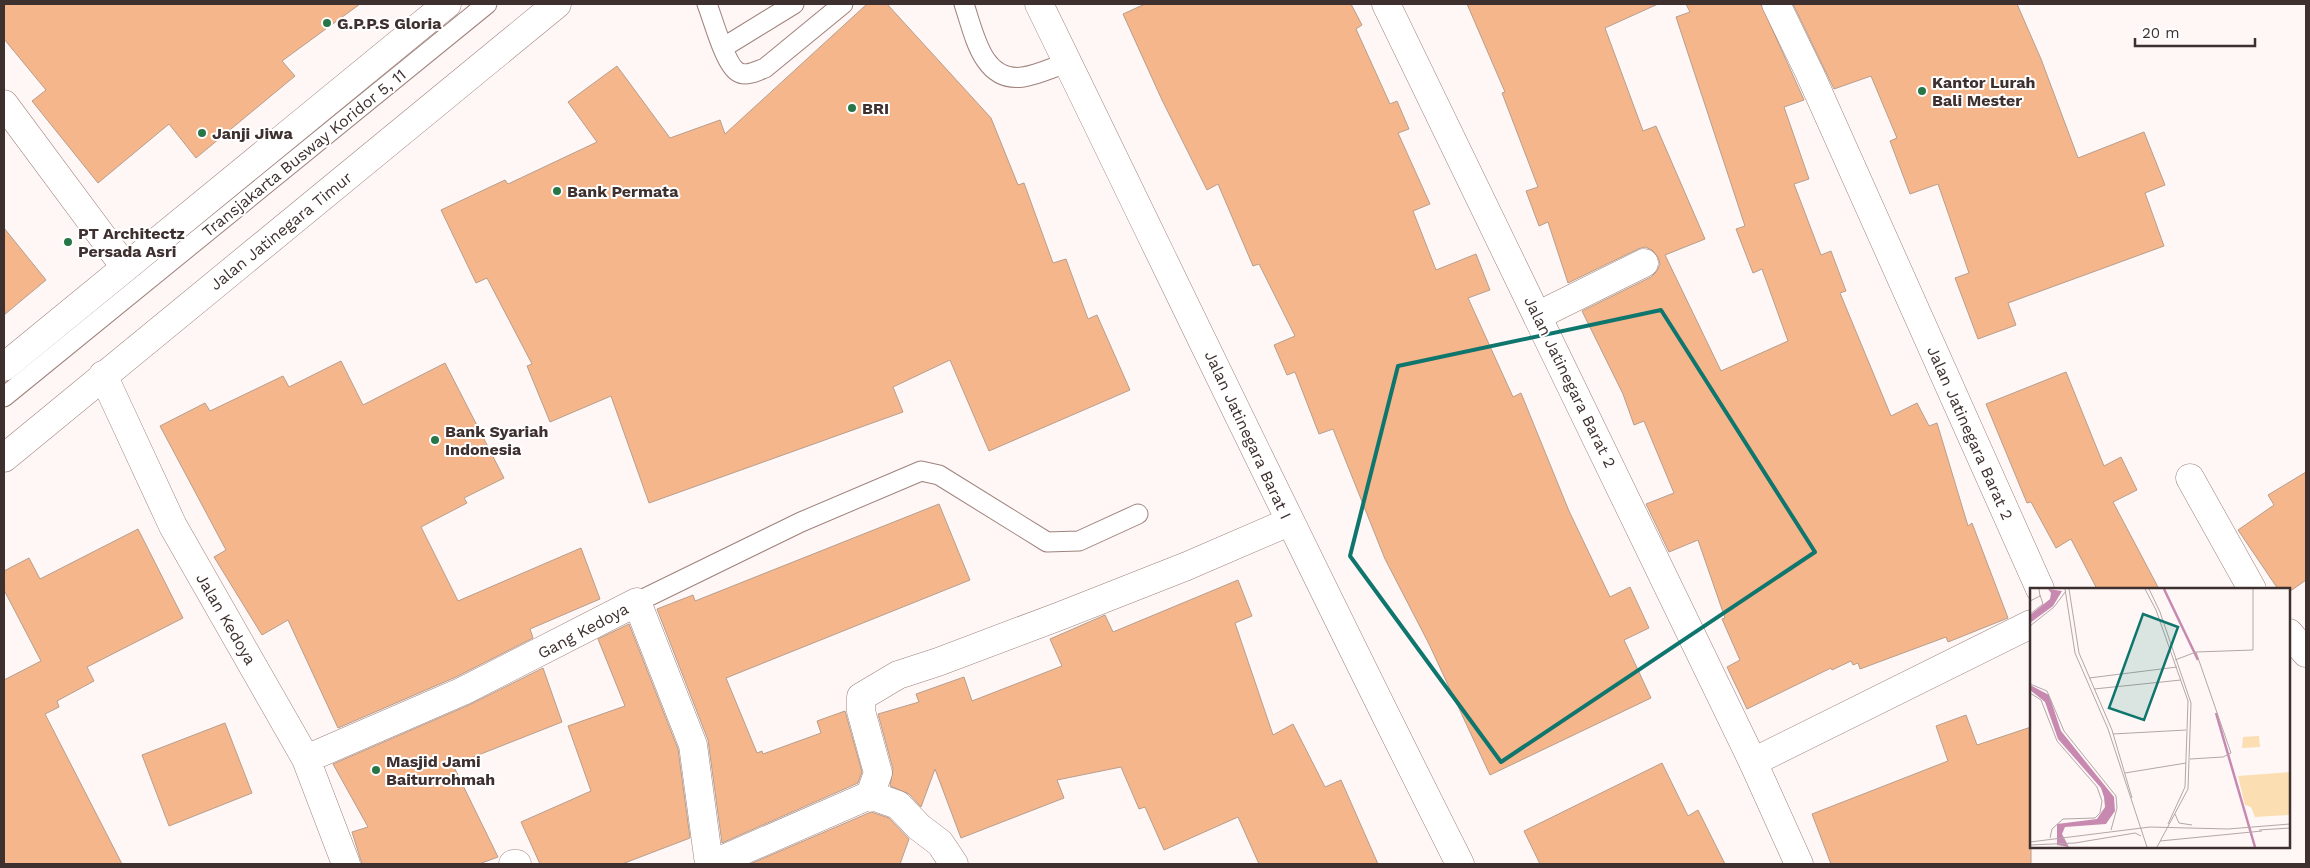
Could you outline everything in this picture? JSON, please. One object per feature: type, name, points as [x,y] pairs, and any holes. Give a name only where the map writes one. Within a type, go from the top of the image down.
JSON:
[{"type":"street","points":[[4,367],[447,4]]},
{"type":"street","name":"Jalan Jatinegara Timur","points":[[4,458],[557,4]]},
{"type":"street","name":"Jalan Jatinegara Barat I","points":[[1039,4],[1259,455],[1289,522],[1460,864]]},
{"type":"street","name":"Jalan Jatinegara Barat 2","points":[[1386,4],[1539,315],[1753,762],[1799,864]]},
{"type":"street","name":"Jalan Jatinegara Barat 2","points":[[1776,4],[1810,74],[2040,588]]},
{"type":"street","points":[[4,104],[124,267]]},
{"type":"street","points":[[1539,315],[1644,264]]},
{"type":"street","name":"Jalan Kedoya","points":[[103,375],[173,526],[306,759],[346,864]]},
{"type":"street","points":[[2190,478],[2251,588]]},
{"type":"street","points":[[870,795],[878,773],[861,711],[861,697],[874,688],[898,675],[938,662],[1188,566],[1289,522]]},
{"type":"street","name":"Gang Kedoya","points":[[306,759],[463,691],[637,602],[693,745],[710,864]]},
{"type":"street","points":[[1753,762],[2030,624]]},
{"type":"street","points":[[2290,634],[2306,654]]},
{"type":"street","points":[[710,864],[870,795],[898,805],[919,827],[940,843],[954,864]]},
{"type":"lane","name":"Transjakarta Busway Koridor 5, 11","points":[[4,398],[488,4]]},
{"type":"lane","points":[[708,4],[729,63],[737,72],[754,73],[764,68],[843,4]]},
{"type":"lane","points":[[724,47],[794,4]]},
{"type":"lane","points":[[964,4],[983,59],[1002,75],[1022,78],[1067,62]]},
{"type":"lane","points":[[637,602],[801,522],[921,471],[939,475],[1047,542],[1079,541],[1138,514]]},
{"type":"highlighted area","points":[[1661,310],[1815,552],[1501,762],[1350,556],[1398,366]]},
{"type":"building","points":[[4,4],[360,4],[282,61],[295,76],[196,158],[169,124],[98,183],[32,101],[46,90],[4,39]]},
{"type":"building","points":[[867,4],[887,4],[991,118],[1018,185],[1024,183],[1053,263],[1066,259],[1088,319],[1097,315],[1130,390],[989,451],[950,360],[893,387],[903,412],[649,503],[611,396],[550,422],[527,366],[532,364],[487,278],[476,283],[441,210],[505,180],[508,184],[597,142],[568,102],[617,66],[670,138],[720,120],[725,134]]},
{"type":"building","points":[[1145,4],[1351,4],[1362,25],[1356,29],[1390,104],[1397,101],[1409,129],[1398,133],[1430,204],[1413,211],[1436,270],[1476,254],[1490,290],[1468,298],[1513,397],[1521,393],[1569,511],[1610,597],[1630,587],[1649,628],[1624,640],[1651,698],[1490,775],[1429,644],[1385,559],[1333,429],[1319,434],[1295,372],[1287,375],[1274,345],[1295,336],[1259,264],[1253,266],[1218,184],[1207,190],[1162,100],[1123,14]]},
{"type":"building","points":[[1467,4],[1658,4],[1605,28],[1643,131],[1656,126],[1705,239],[1665,255],[1721,371],[1788,341],[1762,269],[1753,273],[1736,229],[1745,226],[1676,17],[1690,12],[1686,4],[1761,4],[1804,100],[1784,107],[1809,179],[1794,184],[1821,255],[1831,251],[1846,291],[1840,293],[1891,416],[1917,403],[1929,426],[1937,423],[1968,526],[1972,523],[2008,618],[1948,642],[1946,637],[1860,669],[1858,663],[1853,665],[1851,661],[1832,670],[1831,668],[1747,709],[1727,667],[1740,660],[1722,619],[1725,618],[1698,540],[1669,552],[1646,504],[1674,493],[1644,421],[1634,425],[1623,394],[1582,311],[1651,277],[1657,271],[1660,264],[1658,257],[1652,250],[1645,247],[1638,249],[1568,283],[1548,222],[1539,226],[1526,191],[1538,187],[1502,93],[1505,92]]},
{"type":"building","points":[[1793,4],[2017,4],[2041,59],[2078,158],[2144,132],[2165,185],[2145,193],[2164,246],[2008,303],[2016,325],[1978,339],[1955,278],[1969,273],[1938,184],[1910,194],[1890,141],[1897,138],[1871,76],[1834,89]]},
{"type":"building","points":[[4,228],[46,280],[4,315]]},
{"type":"building","points":[[341,361],[363,405],[445,363],[504,478],[464,498],[467,503],[421,527],[458,601],[581,548],[600,599],[530,629],[533,638],[456,677],[338,728],[288,620],[262,635],[214,557],[226,550],[160,426],[205,403],[210,411],[283,376],[289,387]]},
{"type":"building","points":[[2066,372],[2104,466],[2121,457],[2137,490],[2113,502],[2158,588],[2096,588],[2071,539],[2056,548],[2031,502],[2027,503],[1986,404]]},
{"type":"building","points":[[2306,472],[2306,580],[2290,591],[2290,588],[2277,588],[2238,530],[2274,505],[2268,495]]},
{"type":"building","points":[[939,504],[970,580],[726,678],[757,753],[762,751],[763,754],[821,733],[817,721],[845,711],[862,772],[858,783],[722,843],[708,740],[657,609],[693,595],[695,601]]},
{"type":"building","points":[[138,529],[183,618],[87,667],[94,681],[57,701],[59,707],[45,714],[122,864],[4,864],[4,680],[41,661],[4,590],[4,571],[29,558],[40,579]]},
{"type":"building","points":[[1238,580],[1252,616],[1235,623],[1273,735],[1293,724],[1325,787],[1341,780],[1378,864],[1259,864],[1238,817],[1164,850],[1145,807],[1139,809],[1121,767],[1057,780],[1064,798],[961,838],[935,769],[921,807],[909,794],[890,786],[893,769],[878,714],[919,702],[916,694],[964,677],[972,701],[1062,666],[1050,639],[1105,615],[1113,632]]},
{"type":"building","points":[[629,624],[678,749],[690,838],[622,864],[540,864],[521,822],[591,791],[568,726],[625,706],[598,639]]},
{"type":"building","points":[[543,668],[562,722],[453,765],[498,857],[479,864],[362,864],[352,832],[368,827],[333,764],[469,705]]},
{"type":"building","points":[[1966,715],[1977,745],[2030,727],[2031,864],[1831,864],[1812,814],[1948,761],[1936,726]]},
{"type":"building","points":[[225,723],[252,793],[169,826],[142,755]]},
{"type":"building","points":[[1662,763],[1688,816],[1698,810],[1725,864],[1540,864],[1524,831]]},
{"type":"building","points":[[871,812],[889,818],[909,839],[900,864],[750,864]]},
{"type":"place","name":"G.P.P.S Gloria","points":[[327,23]]},
{"type":"place","name":"Kantor Lurah Bali Mester","points":[[1922,91]]},
{"type":"place","name":"BRI","points":[[852,108]]},
{"type":"place","name":"Janji Jiwa","points":[[202,133]]},
{"type":"place","name":"Bank Permata","points":[[557,191]]},
{"type":"place","name":"PT Architectz Persada Asri","points":[[68,242]]},
{"type":"place","name":"Bank Syariah Indonesia","points":[[435,440]]},
{"type":"place","name":"Masjid Jami Baiturrohmah","points":[[376,770]]}]
